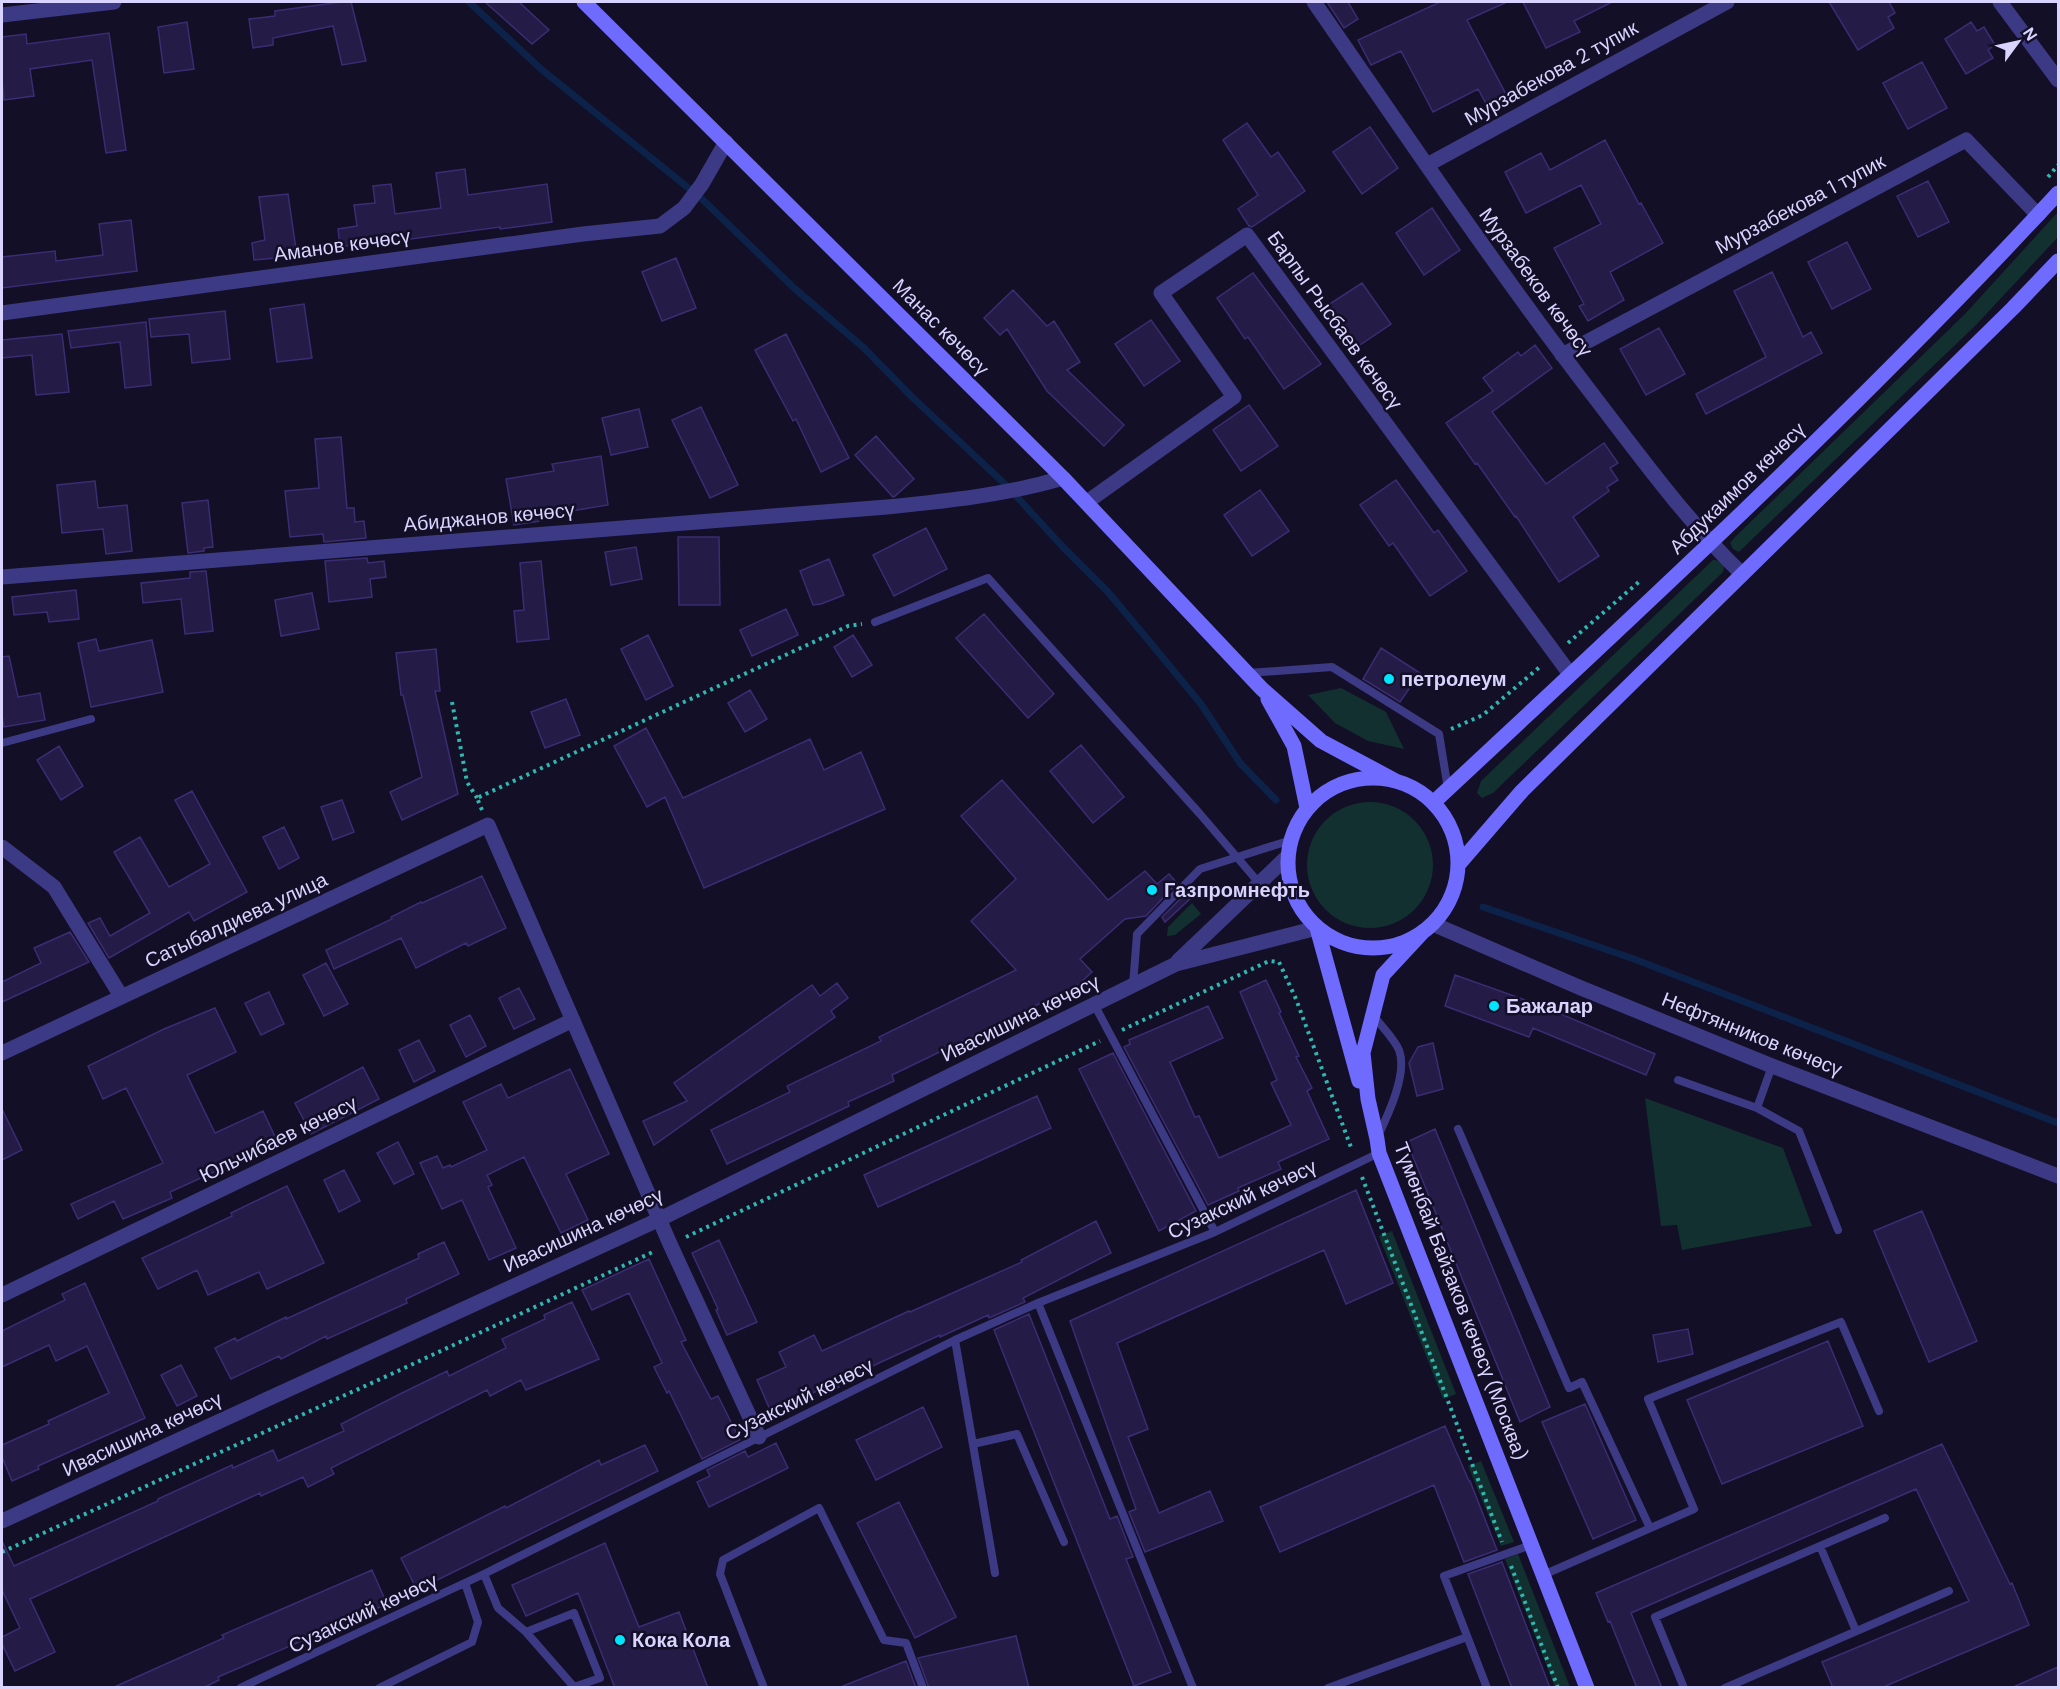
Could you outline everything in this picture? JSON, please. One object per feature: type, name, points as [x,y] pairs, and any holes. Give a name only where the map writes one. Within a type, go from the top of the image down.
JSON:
[{"type":"main road","name":"Манас көчөсү","points":[[584,2],[1087,502],[1262,688]]},
{"type":"main road","name":"Абдукаимов көчөсү","points":[[1433,803],[1711,544],[1976,282],[2058,193]]},
{"type":"main road","points":[[1458,865],[1522,791],[2058,261]]},
{"type":"main road","points":[[1262,688],[1321,741],[1416,790],[1433,803],[1444,816],[1452,831],[1457,848],[1458,865],[1455,886],[1447,907],[1428,928],[1397,945],[1369,949],[1341,942],[1317,928],[1300,907],[1290,883],[1288,856],[1297,824],[1307,808],[1321,795],[1338,785],[1357,779],[1377,778],[1396,781]]},
{"type":"main road","points":[[1262,688],[1294,746],[1307,808]]},
{"type":"main road","points":[[1317,928],[1377,1145]]},
{"type":"main road","name":"Түмөнбай Байзаков көчөсү (Москва)","points":[[1428,928],[1383,975],[1363,1053],[1368,1099],[1377,1145],[1587,1688]]},
{"type":"street","points":[[2,15],[114,2]]},
{"type":"street","name":"Мурзабеков көчөсү","points":[[1314,2],[1562,354],[1673,500],[1711,544],[1742,574]]},
{"type":"street","name":"Мурзабекова 2 тупик","points":[[1427,165],[1727,2]]},
{"type":"street","points":[[2000,2],[2058,80]]},
{"type":"street","name":"Мурзабекова 1 тупик","points":[[1562,354],[1966,140],[2038,215]]},
{"type":"street","name":"Аманов көчөсү","points":[[2,313],[583,234],[660,226],[684,208],[702,184],[726,142]]},
{"type":"street","name":"Барпы Рысбаев көчөсү","points":[[1087,502],[1234,397],[1161,293],[1247,235],[1570,674]]},
{"type":"street","name":"Абиджанов көчөсү","points":[[2,577],[887,507],[980,497],[1063,478]]},
{"type":"street","points":[[488,825],[670,1244],[759,1437]]},
{"type":"street","name":"Сатыбалдиева улица","points":[[2,1053],[488,825]]},
{"type":"street","points":[[2,847],[54,887],[121,996]]},
{"type":"street","points":[[1176,964],[1288,856]]},
{"type":"street","points":[[1176,964],[1317,928]]},
{"type":"street","name":"Нефтянников көчөсү","points":[[1428,928],[1772,1066],[2058,1176]]},
{"type":"street","name":"Ивасишина көчөсү","points":[[2,1521],[660,1219],[1176,964]]},
{"type":"street","name":"Юльчибаев көчөсү","points":[[2,1295],[573,1020]]},
{"type":"lane","points":[[875,622],[988,578],[1259,883]]},
{"type":"lane","points":[[1248,673],[1332,667],[1439,734],[1448,789]]},
{"type":"lane","points":[[2,743],[91,719]]},
{"type":"lane","points":[[1133,985],[1137,934],[1200,869],[1291,840]]},
{"type":"lane","points":[[1094,1004],[1215,1232]]},
{"type":"lane","points":[[1373,1015],[1399,1048],[1402,1066],[1377,1145]]},
{"type":"lane","points":[[1757,1108],[1772,1066]]},
{"type":"lane","points":[[1678,1080],[1757,1108],[1799,1131],[1838,1230]]},
{"type":"lane","points":[[1458,1130],[1569,1388],[1582,1382],[1650,1528]]},
{"type":"lane","name":"Сузакский көчөсү","points":[[240,1688],[484,1574],[954,1340],[1038,1303],[1215,1232],[1357,1164],[1377,1145]]},
{"type":"lane","points":[[1038,1303],[1193,1688]]},
{"type":"lane","points":[[1543,1575],[1694,1509],[1648,1399],[1841,1322],[1880,1412]]},
{"type":"lane","points":[[954,1340],[995,1573]]},
{"type":"lane","points":[[973,1444],[1017,1434],[1064,1542]]},
{"type":"lane","points":[[764,1688],[720,1574],[723,1560],[819,1508],[885,1640],[906,1643],[923,1688]]},
{"type":"lane","points":[[1684,1688],[1655,1617],[1885,1518]]},
{"type":"lane","points":[[1487,1688],[1444,1576],[1531,1545]]},
{"type":"lane","points":[[1820,1546],[1856,1631]]},
{"type":"lane","points":[[484,1574],[498,1608],[526,1632],[574,1687],[600,1678],[574,1613],[526,1632]]},
{"type":"lane","points":[[379,1688],[472,1642],[478,1622],[465,1583]]},
{"type":"lane","points":[[1725,1688],[1949,1591]]},
{"type":"lane","points":[[1329,1688],[1467,1637]]},
{"type":"path","points":[[2045,180],[2058,165]]},
{"type":"path","points":[[1439,734],[1483,715],[1646,577]]},
{"type":"path","points":[[477,798],[848,626],[875,622]]},
{"type":"path","points":[[452,702],[467,782],[477,798],[488,825]]},
{"type":"path","points":[[2,1552],[379,1380],[1269,961],[1279,962],[1296,999],[1558,1688]]},
{"type":"green space","points":[[2058,212],[2058,237],[1976,325],[1739,552],[1733,549],[1730,543],[1734,538],[1965,314]]},
{"type":"green space","points":[[1713,560],[1722,564],[1723,572],[1493,793],[1482,798],[1477,793],[1481,781]]},
{"type":"green space","points":[[1341,688],[1386,712],[1404,749],[1368,741],[1335,723],[1308,695]]},
{"type":"green space","points":[[1370,802],[1394,807],[1414,821],[1428,841],[1433,865],[1428,889],[1414,909],[1394,923],[1370,928],[1346,923],[1326,909],[1312,889],[1307,865],[1312,841],[1326,821],[1346,807]]},
{"type":"green space","points":[[1192,903],[1201,914],[1175,935],[1167,936],[1168,927]]},
{"type":"green space","points":[[1645,1098],[1783,1148],[1812,1226],[1682,1250],[1677,1225],[1661,1226]]},
{"type":"green space","points":[[1392,1231],[1456,1394],[1443,1399],[1379,1236]]},
{"type":"green space","points":[[1481,1461],[1514,1542],[1501,1546],[1468,1466]]},
{"type":"green space","points":[[1518,1554],[1570,1687],[1555,1687],[1505,1559]]},
{"type":"building","points":[[351,2],[366,61],[342,65],[333,26],[273,38],[273,45],[253,48],[249,19],[275,16],[275,11]]},
{"type":"building","points":[[485,2],[519,2],[549,30],[532,44]]},
{"type":"building","points":[[1327,2],[1348,2],[1358,19],[1344,28]]},
{"type":"building","points":[[1440,2],[1507,2],[1467,20],[1509,100],[1490,111],[1478,89],[1433,112],[1401,51],[1371,65],[1358,40]]},
{"type":"building","points":[[1523,2],[1612,2],[1574,21],[1580,32],[1546,48]]},
{"type":"building","points":[[1829,2],[1889,2],[1895,13],[1888,17],[1894,28],[1858,50]]},
{"type":"building","points":[[187,22],[194,69],[164,73],[158,27]]},
{"type":"building","points":[[1971,22],[1977,31],[1984,27],[1995,45],[1988,50],[1993,58],[1966,74],[1945,39]]},
{"type":"building","points":[[109,33],[126,150],[106,153],[92,60],[30,69],[34,96],[4,100],[2,37],[26,34],[27,44]]},
{"type":"building","points":[[1922,62],[1947,108],[1908,129],[1883,83]]},
{"type":"building","points":[[1247,123],[1271,157],[1278,152],[1305,191],[1252,227],[1238,209],[1258,195],[1223,140]]},
{"type":"building","points":[[1370,127],[1398,168],[1362,194],[1333,152]]},
{"type":"building","points":[[1605,140],[1663,243],[1610,272],[1624,300],[1588,321],[1579,306],[1584,304],[1554,248],[1601,224],[1581,185],[1526,213],[1505,172],[1541,153],[1550,170]]},
{"type":"building","points":[[465,169],[468,195],[547,184],[552,222],[340,247],[338,229],[357,226],[354,205],[375,203],[373,186],[391,184],[395,214],[441,208],[436,173]]},
{"type":"building","points":[[1928,181],[1949,222],[1918,237],[1897,196]]},
{"type":"building","points":[[288,194],[297,256],[254,260],[252,243],[265,240],[259,197]]},
{"type":"building","points":[[1432,208],[1460,250],[1424,275],[1396,233]]},
{"type":"building","points":[[131,220],[137,271],[2,288],[2,257],[55,251],[56,261],[103,255],[99,224]]},
{"type":"building","points":[[1847,242],[1871,289],[1832,309],[1808,262]]},
{"type":"building","points":[[676,258],[696,308],[662,321],[642,272]]},
{"type":"building","points":[[1772,272],[1803,337],[1811,332],[1822,353],[1706,414],[1696,394],[1766,357],[1734,291]]},
{"type":"building","points":[[1253,273],[1321,364],[1284,389],[1248,337],[1245,339],[1217,298]]},
{"type":"building","points":[[1362,283],[1391,324],[1354,349],[1325,307]]},
{"type":"building","points":[[1013,290],[1047,326],[1054,321],[1080,362],[1067,370],[1124,425],[1104,446],[1047,391],[1007,329],[1000,335],[984,318]]},
{"type":"building","points":[[304,304],[312,358],[277,362],[270,309]]},
{"type":"building","points":[[225,311],[230,359],[192,363],[189,334],[151,337],[149,319]]},
{"type":"building","points":[[1151,320],[1180,361],[1144,386],[1115,344]]},
{"type":"building","points":[[146,322],[151,385],[125,388],[120,342],[71,348],[68,331]]},
{"type":"building","points":[[1659,328],[1685,374],[1646,395],[1620,349]]},
{"type":"building","points":[[62,334],[69,392],[36,395],[32,355],[2,358],[2,340]]},
{"type":"building","points":[[786,334],[849,458],[821,472],[796,419],[793,421],[755,350]]},
{"type":"building","points":[[1535,345],[1552,368],[1492,412],[1546,484],[1604,443],[1618,463],[1610,468],[1618,480],[1607,487],[1609,491],[1573,517],[1599,556],[1559,582],[1516,516],[1446,423],[1493,391],[1483,378],[1518,352],[1521,356]]},
{"type":"building","points":[[1249,405],[1278,446],[1241,471],[1213,430]]},
{"type":"building","points":[[701,407],[738,485],[710,498],[672,420]]},
{"type":"building","points":[[639,409],[648,447],[611,455],[602,418]]},
{"type":"building","points":[[876,436],[914,479],[893,497],[855,455]]},
{"type":"building","points":[[341,437],[347,508],[354,508],[355,522],[364,521],[366,538],[324,542],[323,534],[290,537],[285,491],[319,488],[315,439]]},
{"type":"building","points":[[601,456],[608,505],[540,516],[540,521],[514,525],[506,479],[554,471],[552,464]]},
{"type":"building","points":[[1396,480],[1434,533],[1438,530],[1467,571],[1430,596],[1393,543],[1389,546],[1360,505]]},
{"type":"building","points":[[95,481],[98,508],[127,505],[132,551],[106,554],[103,529],[62,533],[57,485]]},
{"type":"building","points":[[1260,490],[1289,531],[1252,556],[1224,515]]},
{"type":"building","points":[[208,500],[213,547],[188,553],[182,503]]},
{"type":"building","points":[[926,528],[947,569],[894,596],[873,555]]},
{"type":"building","points":[[678,537],[719,537],[720,605],[679,605]]},
{"type":"building","points":[[636,547],[642,579],[611,585],[605,552]]},
{"type":"building","points":[[367,558],[368,563],[384,561],[386,577],[370,579],[372,597],[329,602],[325,561]]},
{"type":"building","points":[[829,559],[844,595],[813,605],[800,571]]},
{"type":"building","points":[[541,561],[549,639],[517,642],[514,611],[524,610],[520,563]]},
{"type":"building","points":[[206,571],[213,631],[185,634],[181,599],[143,603],[141,583],[190,578],[190,572]]},
{"type":"building","points":[[76,590],[79,619],[49,622],[47,612],[14,615],[12,597]]},
{"type":"building","points":[[312,593],[319,629],[281,636],[275,600]]},
{"type":"building","points":[[786,609],[798,635],[752,656],[740,630]]},
{"type":"building","points":[[984,614],[1054,694],[1028,718],[956,638]]},
{"type":"building","points":[[648,635],[673,686],[646,700],[621,649]]},
{"type":"building","points":[[853,635],[872,665],[852,677],[834,647]]},
{"type":"building","points":[[96,639],[99,651],[152,640],[163,692],[91,707],[78,643]]},
{"type":"building","name":"петролеум","points":[[1381,648],[1420,673],[1400,702],[1363,679]]},
{"type":"building","points":[[436,649],[440,691],[435,691],[458,794],[402,820],[390,792],[422,777],[403,695],[401,695],[396,653]]},
{"type":"building","points":[[9,656],[18,697],[40,693],[45,720],[4,727],[2,657]]},
{"type":"building","points":[[750,690],[767,719],[745,732],[728,703]]},
{"type":"building","points":[[566,699],[580,735],[545,748],[531,712]]},
{"type":"building","points":[[646,728],[683,798],[810,739],[824,770],[861,752],[885,809],[704,888],[665,797],[647,807],[614,746]]},
{"type":"building","points":[[1081,745],[1124,797],[1093,823],[1050,771]]},
{"type":"building","points":[[59,746],[83,786],[61,800],[37,760]]},
{"type":"building","points":[[1002,780],[1108,900],[1145,871],[1157,884],[1169,874],[1177,883],[1146,916],[1125,919],[1080,959],[1092,972],[1052,1009],[1045,1001],[892,1075],[894,1081],[848,1102],[849,1106],[727,1164],[711,1130],[790,1092],[787,1086],[881,1041],[879,1037],[1016,970],[971,921],[1016,879],[961,816]]},
{"type":"building","points":[[192,791],[247,892],[194,921],[189,912],[109,958],[88,923],[100,918],[110,936],[150,913],[114,852],[140,837],[169,887],[210,864],[175,800]]},
{"type":"building","points":[[342,800],[354,832],[333,840],[321,807]]},
{"type":"building","points":[[284,827],[299,858],[279,869],[263,837]]},
{"type":"building","points":[[482,876],[506,928],[468,946],[466,943],[416,968],[401,938],[334,969],[326,950],[392,919],[391,917],[421,902]]},
{"type":"building","points":[[1186,893],[1191,898],[1165,922],[1162,917]]},
{"type":"building","points":[[70,932],[89,962],[2,1002],[2,982],[41,963],[34,948]]},
{"type":"building","points":[[326,963],[348,1004],[324,1016],[303,975]]},
{"type":"building","points":[[1455,975],[1542,1006],[1655,1054],[1646,1075],[1533,1028],[1529,1037],[1445,1006]]},
{"type":"building","points":[[1266,980],[1299,1056],[1296,1057],[1312,1088],[1307,1091],[1329,1139],[1278,1162],[1281,1169],[1238,1188],[1239,1191],[1208,1205],[1124,1047],[1130,1044],[1129,1040],[1208,1006],[1223,1038],[1170,1062],[1195,1117],[1199,1116],[1219,1158],[1291,1125],[1271,1083],[1277,1080],[1240,992]]},
{"type":"building","points":[[837,983],[848,998],[831,1011],[835,1017],[654,1145],[643,1121],[687,1101],[674,1083],[812,985],[820,996]]},
{"type":"building","points":[[519,988],[535,1019],[514,1029],[499,998]]},
{"type":"building","points":[[269,992],[284,1024],[261,1035],[245,1003]]},
{"type":"building","points":[[215,1008],[236,1052],[187,1075],[215,1133],[263,1111],[278,1143],[170,1192],[172,1198],[123,1219],[114,1201],[78,1219],[71,1204],[163,1163],[126,1088],[103,1099],[88,1066],[164,1029]]},
{"type":"building","points":[[470,1015],[486,1046],[466,1057],[450,1025]]},
{"type":"building","points":[[419,1040],[435,1071],[414,1082],[399,1050]]},
{"type":"building","points":[[1433,1043],[1443,1089],[1417,1096],[1409,1063],[1418,1047]]},
{"type":"building","points":[[1113,1053],[1196,1211],[1159,1231],[1079,1069]]},
{"type":"building","points":[[363,1067],[379,1099],[311,1134],[295,1103]]},
{"type":"building","points":[[570,1069],[609,1154],[566,1174],[588,1220],[561,1233],[524,1157],[487,1175],[492,1185],[488,1187],[516,1248],[489,1260],[462,1200],[442,1209],[420,1163],[437,1156],[443,1168],[450,1165],[451,1167],[487,1150],[463,1102],[501,1084],[508,1098]]},
{"type":"building","points":[[1037,1096],[1051,1128],[878,1207],[864,1175]]},
{"type":"building","points":[[2,1109],[22,1150],[2,1160]]},
{"type":"building","points":[[1435,1129],[1550,1407],[1520,1422],[1407,1142]]},
{"type":"building","points":[[398,1142],[414,1174],[394,1184],[377,1153]]},
{"type":"building","points":[[344,1170],[360,1201],[339,1212],[324,1180]]},
{"type":"building","points":[[287,1186],[324,1263],[267,1289],[259,1272],[208,1295],[197,1270],[158,1289],[142,1258],[232,1216],[231,1213]]},
{"type":"building","points":[[1356,1190],[1393,1283],[1346,1304],[1324,1250],[1117,1343],[1148,1429],[1128,1437],[1159,1513],[1210,1491],[1223,1521],[1145,1552],[1129,1512],[1136,1509],[1070,1321]]},
{"type":"building","points":[[1922,1211],[1977,1341],[1929,1362],[1874,1231]]},
{"type":"building","points":[[1096,1221],[1111,1253],[1023,1298],[1025,1302],[989,1318],[988,1315],[940,1337],[940,1335],[837,1383],[839,1387],[822,1395],[819,1390],[771,1412],[757,1380],[786,1367],[779,1352],[814,1335],[822,1351],[1022,1262],[1021,1260]]},
{"type":"building","points":[[719,1240],[757,1322],[727,1335],[716,1310],[718,1309],[692,1253]]},
{"type":"building","points":[[444,1242],[459,1274],[406,1299],[407,1303],[327,1339],[326,1336],[281,1359],[279,1356],[231,1379],[215,1348],[235,1338],[237,1341],[419,1258],[418,1254]]},
{"type":"building","points":[[649,1259],[686,1340],[681,1342],[711,1399],[718,1396],[740,1440],[702,1459],[669,1391],[667,1393],[654,1367],[662,1363],[629,1293],[592,1310],[582,1290]]},
{"type":"building","points":[[85,1283],[145,1418],[38,1466],[39,1469],[12,1481],[2,1457],[2,1445],[109,1393],[87,1346],[56,1361],[49,1345],[2,1367],[2,1331],[65,1300],[62,1294]]},
{"type":"building","points":[[572,1302],[599,1359],[526,1390],[521,1380],[490,1396],[487,1390],[331,1468],[334,1474],[308,1487],[303,1477],[261,1496],[260,1493],[30,1599],[55,1652],[15,1671],[2,1644],[2,1637],[20,1628],[2,1590],[2,1541],[14,1566],[232,1465],[233,1468],[273,1450],[278,1461],[344,1431],[341,1424],[402,1393],[447,1371],[449,1376],[506,1348],[502,1339],[545,1319],[544,1315]]},
{"type":"building","points":[[1029,1314],[1110,1519],[1117,1516],[1133,1557],[1126,1559],[1171,1672],[1134,1686],[994,1330]]},
{"type":"building","points":[[1688,1329],[1693,1354],[1658,1362],[1653,1335]]},
{"type":"building","points":[[1828,1341],[1863,1426],[1722,1484],[1687,1400]]},
{"type":"building","points":[[181,1365],[197,1396],[177,1406],[161,1375]]},
{"type":"building","points":[[1585,1404],[1636,1520],[1593,1539],[1542,1422]]},
{"type":"building","points":[[923,1407],[942,1447],[876,1480],[856,1440]]},
{"type":"building","points":[[1445,1426],[1497,1550],[1464,1562],[1434,1485],[1280,1552],[1260,1507]]},
{"type":"building","points":[[776,1443],[788,1468],[709,1507],[697,1482],[710,1476],[707,1470],[745,1451],[748,1457]]},
{"type":"building","points":[[1942,1444],[2010,1584],[2012,1583],[2029,1625],[1881,1688],[1833,1688],[1822,1662],[1969,1601],[1916,1489],[1631,1613],[1662,1688],[1637,1688],[1596,1593]]},
{"type":"building","points":[[645,1445],[658,1471],[417,1590],[401,1558],[599,1460],[601,1465]]},
{"type":"building","points":[[899,1502],[956,1617],[915,1638],[857,1523]]},
{"type":"building","points":[[605,1543],[639,1627],[679,1612],[708,1688],[615,1688],[578,1593],[526,1616],[512,1585]]},
{"type":"building","points":[[1502,1562],[1550,1688],[1512,1688],[1468,1574]]},
{"type":"building","points":[[372,1570],[387,1604],[218,1677],[219,1680],[203,1688],[112,1688],[224,1638],[222,1635]]},
{"type":"building","points":[[1016,1636],[1029,1688],[929,1688],[918,1658]]},
{"type":"building","points":[[906,1661],[916,1688],[843,1688],[843,1686]]},
{"type":"building","points":[[2058,1667],[2058,1688],[2011,1688]]},
{"type":"waterway","points":[[469,2],[541,69],[702,199],[794,288],[863,347],[912,397],[1007,486],[1108,592],[1201,704],[1240,763],[1276,800]]},
{"type":"waterway","points":[[1483,907],[1634,959],[2058,1123]]},
{"type":"place","name":"петролеум","points":[[1389,679]]},
{"type":"place","name":"Газпромнефть","points":[[1152,890]]},
{"type":"place","name":"Бажалар","points":[[1494,1006]]},
{"type":"place","name":"Кока Кола","points":[[620,1640]]}]
